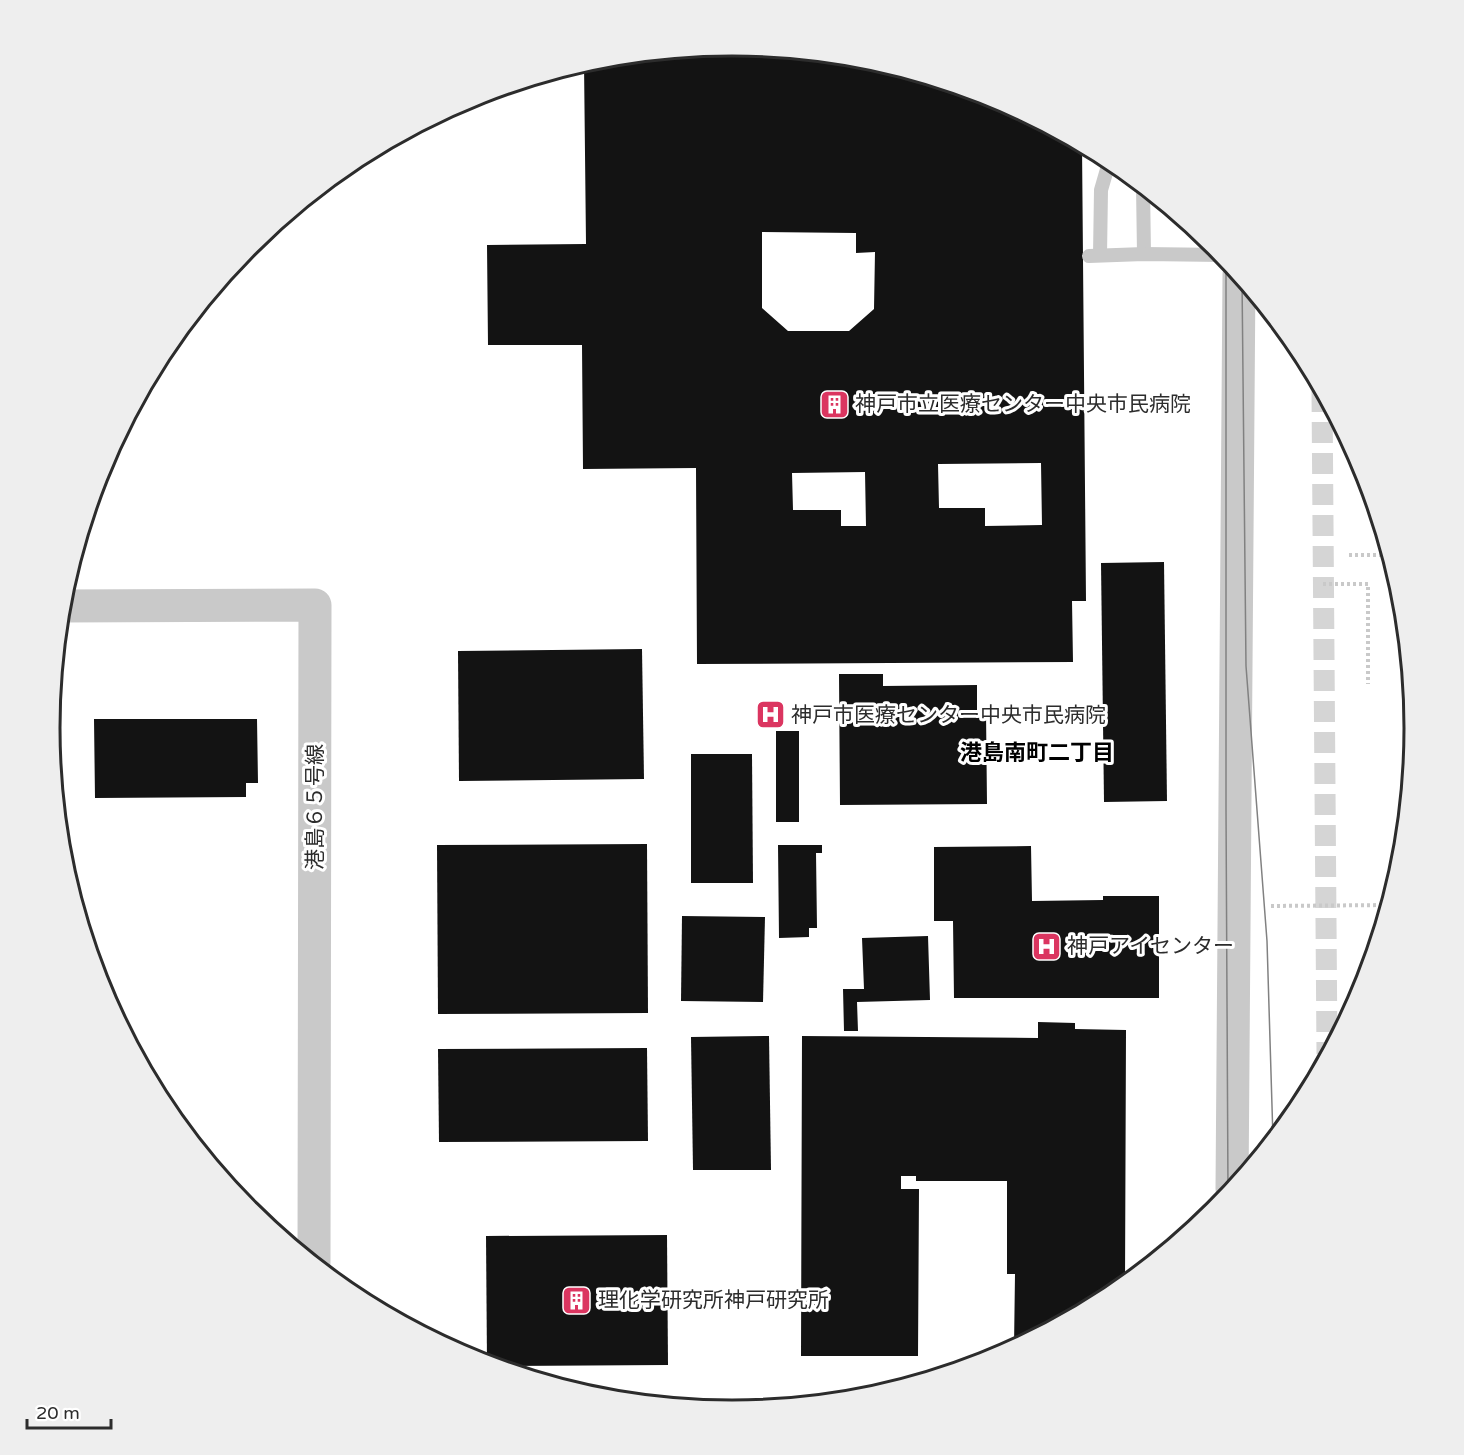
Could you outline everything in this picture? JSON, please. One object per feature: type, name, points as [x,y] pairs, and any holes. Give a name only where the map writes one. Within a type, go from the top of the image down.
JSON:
[{"type":"street","points":[[1232,1176],[1239,286]]},
{"type":"street","name":"港島６５号線","points":[[71,606],[315,605],[314,1254]]},
{"type":"lane","points":[[1107,170],[1101,190],[1095,255],[1210,255]]},
{"type":"lane","points":[[1143,196],[1144,254]]},
{"type":"path","points":[[1349,555],[1381,555]]},
{"type":"path","points":[[1323,584],[1368,584],[1368,684]]},
{"type":"path","points":[[1270,906],[1380,905]]},
{"type":"building","name":"神戸市立医療センター中央市民病院","points":[[732,56],[820,61],[863,68],[948,91],[989,107],[1029,125],[1082,155],[1086,601],[1072,601],[1073,662],[697,664],[696,468],[583,469],[582,345],[488,345],[487,245],[586,244],[584,72],[601,68],[644,61]],"holes":[[[762,232],[856,233],[856,253],[875,252],[874,309],[849,331],[788,331],[762,308]],[[1041,463],[1042,525],[985,526],[985,508],[939,508],[938,464]],[[865,472],[866,526],[841,526],[841,510],[793,510],[792,473]]]},
{"type":"building","points":[[1164,562],[1167,801],[1104,802],[1101,563]]},
{"type":"building","points":[[642,649],[644,779],[459,781],[458,651]]},
{"type":"building","points":[[839,674],[883,674],[883,686],[977,685],[977,711],[986,711],[987,804],[840,805]]},
{"type":"building","points":[[94,719],[257,719],[258,783],[246,783],[246,797],[95,798]]},
{"type":"building","points":[[776,731],[799,731],[799,822],[776,822]]},
{"type":"building","points":[[691,754],[752,754],[753,883],[691,883]]},
{"type":"building","points":[[647,844],[648,1013],[438,1014],[437,845]]},
{"type":"building","points":[[778,845],[822,845],[822,853],[816,853],[817,928],[809,928],[809,937],[779,938]]},
{"type":"building","points":[[1031,846],[1032,901],[1103,900],[1103,896],[1159,896],[1159,998],[954,998],[953,921],[934,921],[934,847]]},
{"type":"building","points":[[682,916],[765,917],[763,1002],[681,1001]]},
{"type":"building","points":[[928,936],[930,1000],[857,1002],[858,1031],[844,1031],[843,989],[864,989],[862,938]]},
{"type":"building","points":[[1038,1022],[1075,1023],[1075,1029],[1126,1030],[1125,1272],[1068,1309],[1014,1337],[1015,1274],[1007,1274],[1007,1181],[916,1181],[916,1176],[901,1176],[901,1189],[919,1189],[918,1356],[801,1356],[802,1036],[1038,1038]]},
{"type":"building","points":[[769,1036],[771,1170],[693,1170],[691,1037]]},
{"type":"building","points":[[647,1048],[648,1141],[439,1142],[438,1049]]},
{"type":"building","name":"理化学研究所神戸研究所","points":[[667,1235],[668,1365],[522,1366],[487,1353],[486,1236]]},
{"type":"tunnel","points":[[1322,407],[1327,1040]]},
{"type":"tram line","points":[[1226,272],[1228,1181]]},
{"type":"tram line","points":[[1242,290],[1246,666],[1267,941],[1273,1126]]},
{"type":"place","name":"神戸市立医療センター中央市民病院","points":[[834,404]]},
{"type":"place","name":"神戸市医療センター中央市民病院","points":[[770,715]]},
{"type":"place","name":"神戸アイセンター","points":[[1046,946]]},
{"type":"place","name":"理化学研究所神戸研究所","points":[[577,1300]]},
{"type":"district","name":"港島南町二丁目","points":[[1037,753]]}]
